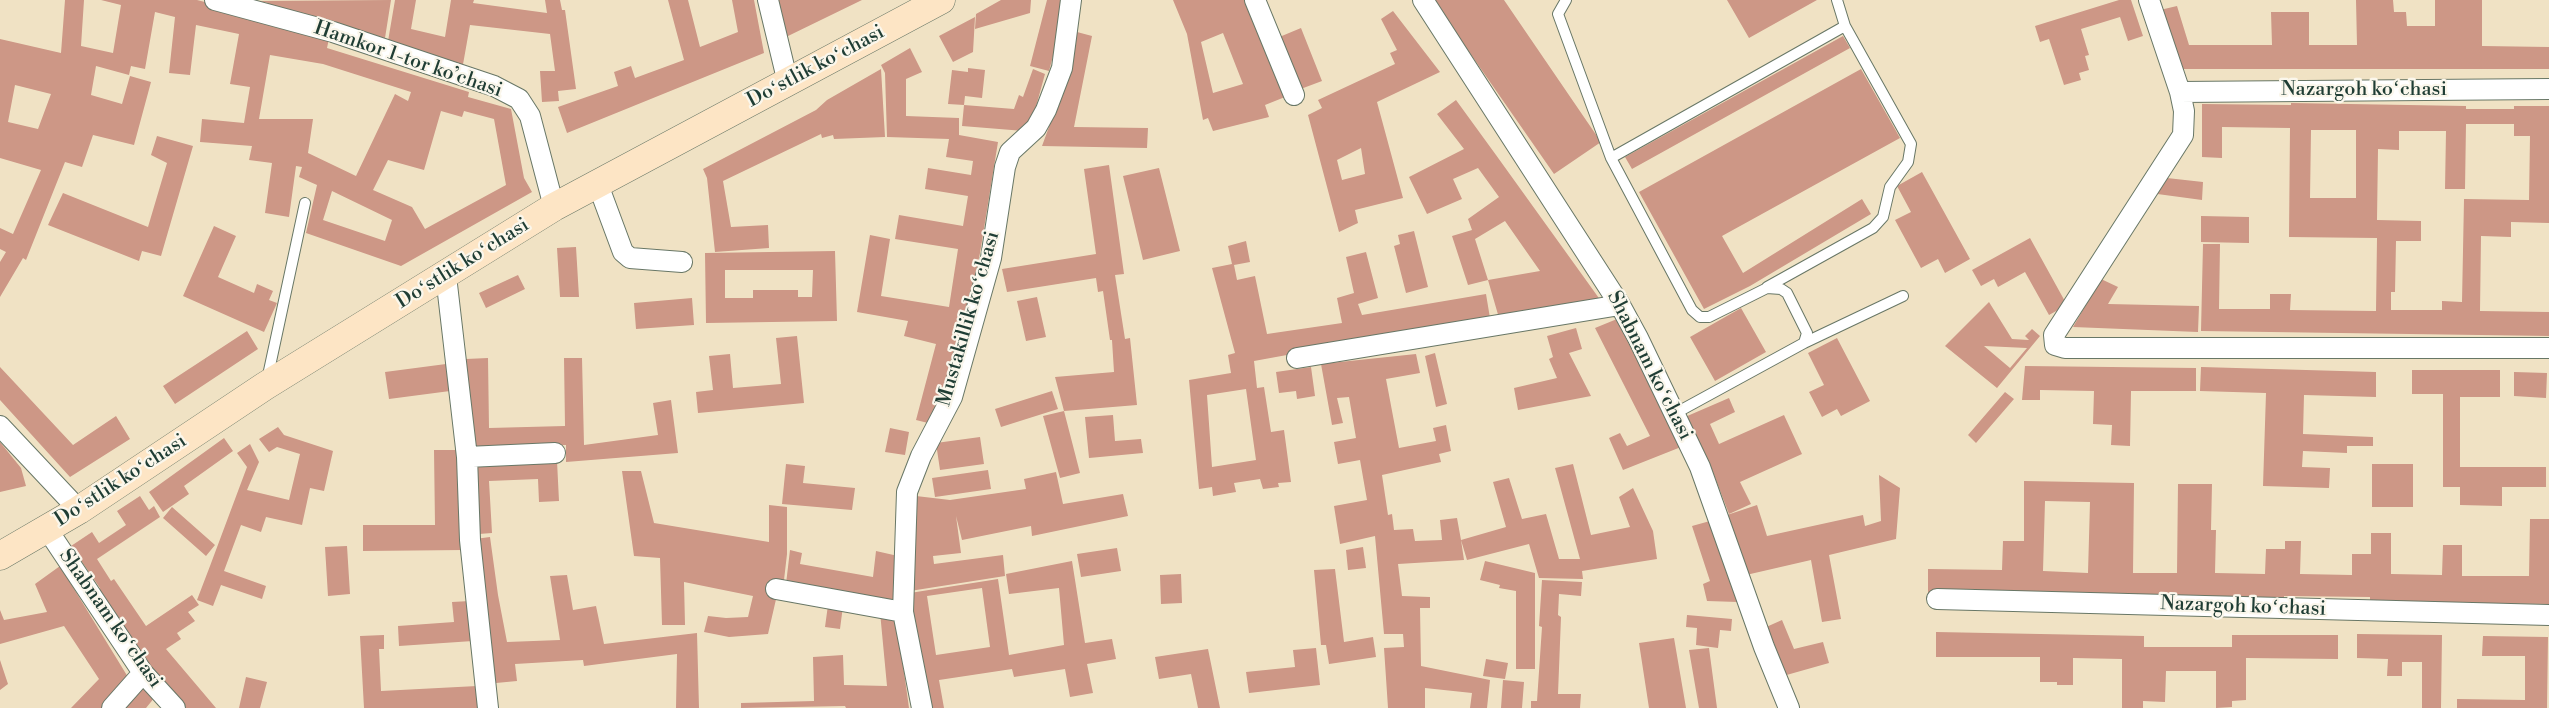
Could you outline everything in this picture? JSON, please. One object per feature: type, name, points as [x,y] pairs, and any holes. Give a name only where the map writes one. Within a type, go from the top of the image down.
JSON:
[{"type":"street","name":"Hamkor 1-tor koʼchasi","points":[[215,0],[333,32],[494,86],[519,99],[530,116],[554,207]]},
{"type":"street","points":[[768,0],[788,83]]},
{"type":"street","name":"Doʻstlik koʻchasi","points":[[0,556],[79,510],[265,386],[446,276],[554,207],[597,182],[788,83],[941,0]]},
{"type":"street","name":"Mustakillik koʻchasi","points":[[922,708],[903,612],[907,492],[921,456],[952,397],[991,258],[1005,167],[1010,152],[1036,128],[1046,110],[1062,68],[1071,0]]},
{"type":"street","points":[[1255,0],[1294,96]]},
{"type":"street","name":"Shabnam koʻchasi","points":[[1423,0],[1620,305],[1638,338],[1700,467],[1764,647],[1789,708]]},
{"type":"street","points":[[2149,0],[2180,92],[2184,111],[2182,135],[2054,335],[2054,344],[2065,348],[2549,348]]},
{"type":"street","name":"Nazargoh koʻchasi","points":[[2180,92],[2549,89]]},
{"type":"street","points":[[597,182],[623,252],[630,258],[682,262]]},
{"type":"street","points":[[446,276],[467,457],[470,540],[488,708]]},
{"type":"street","points":[[1297,358],[1620,305]]},
{"type":"street","points":[[0,426],[79,510]]},
{"type":"street","points":[[467,457],[555,452]]},
{"type":"street","name":"Shabnam koʻchasi","points":[[47,529],[143,673],[175,708]]},
{"type":"street","points":[[776,590],[903,612]]},
{"type":"street","name":"Nazargoh koʻchasi","points":[[1936,599],[2549,616]]},
{"type":"street","points":[[112,708],[143,673]]},
{"type":"lane","points":[[1566,0],[1558,14],[1611,158],[1696,314],[1709,317],[1767,288],[1873,228],[1883,217],[1890,186],[1908,162],[1912,144],[1845,26],[1837,0]]},
{"type":"lane","points":[[1611,158],[1845,26]]},
{"type":"lane","points":[[265,386],[305,203]]},
{"type":"lane","points":[[1767,288],[1781,289],[1787,293],[1807,333],[1804,343]]},
{"type":"lane","points":[[1674,414],[1804,343],[1904,296]]},
{"type":"building","points":[[65,0],[84,0],[81,46],[113,53],[121,5],[101,0],[197,0],[330,34],[327,48],[469,92],[468,97],[511,109],[524,178],[532,192],[401,266],[306,233],[317,185],[299,177],[302,167],[296,166],[289,217],[265,213],[272,163],[249,160],[252,146],[200,142],[202,119],[244,123],[250,87],[230,84],[239,34],[196,25],[190,75],[169,73],[175,17],[155,12],[145,69],[131,66],[129,75],[96,66],[91,95],[122,104],[130,76],[151,82],[134,145],[93,135],[82,167],[65,162],[26,260],[23,258],[0,297],[0,262],[6,252],[0,249],[0,228],[13,234],[41,170],[0,158],[0,39],[61,53]],"holes":[[[270,55],[323,64],[411,92],[408,101],[395,94],[356,176],[308,153],[313,119],[259,119]],[[15,85],[51,94],[38,129],[8,122]],[[441,111],[462,117],[464,111],[494,119],[506,185],[425,229],[412,207],[373,190],[388,160],[424,170]],[[332,191],[392,220],[385,241],[323,220]]]},
{"type":"building","points":[[391,0],[385,38],[267,7],[268,3],[259,1]]},
{"type":"building","points":[[395,0],[416,0],[411,29],[445,37],[451,0],[474,0],[473,3],[547,13],[545,0],[560,0],[562,10],[565,10],[576,89],[558,91],[559,101],[542,102],[540,71],[555,71],[550,34],[470,25],[462,70],[387,47]]},
{"type":"building","points":[[668,0],[688,0],[700,47],[738,32],[732,0],[754,0],[764,53],[567,133],[558,107],[618,86],[614,72],[631,66],[635,78],[684,60]]},
{"type":"building","points":[[777,0],[862,0],[786,37]]},
{"type":"building","points":[[1001,0],[1031,0],[1030,13],[975,29],[976,14]]},
{"type":"building","points":[[1047,0],[1068,0],[1049,71],[1030,66]]},
{"type":"building","points":[[1173,0],[1245,0],[1285,97],[1265,105],[1269,117],[1213,131],[1208,118],[1203,120],[1187,34]],"holes":[[[1223,33],[1243,84],[1213,93],[1201,42]]]},
{"type":"building","points":[[1433,0],[1504,0],[1601,142],[1554,174]]},
{"type":"building","points":[[1727,0],[1817,0],[1749,38]]},
{"type":"building","points":[[2119,0],[2131,0],[2143,36],[2128,41],[2120,17],[2081,29],[2089,55],[2085,56],[2089,70],[2079,73],[2081,80],[2064,85],[2049,39],[2040,42],[2035,26]]},
{"type":"building","points":[[2356,0],[2393,0],[2394,12],[2406,12],[2407,26],[2435,26],[2435,0],[2482,0],[2482,46],[2549,47],[2549,69],[2176,69],[2160,10],[2177,6],[2189,45],[2272,45],[2271,12],[2309,12],[2309,45],[2357,45]]},
{"type":"building","points":[[1393,11],[1440,72],[1377,102],[1403,198],[1355,210],[1358,223],[1339,232],[1308,115],[1322,108],[1318,100],[1395,64],[1390,53],[1397,50],[1381,19]],"holes":[[[1361,148],[1365,174],[1342,180],[1337,160]]]},
{"type":"building","points":[[975,17],[973,52],[953,62],[939,36]]},
{"type":"building","points":[[1301,28],[1322,81],[1298,90],[1277,38]]},
{"type":"building","points":[[1077,32],[1092,36],[1074,127],[1148,128],[1147,148],[1042,146],[1064,86]]},
{"type":"building","points":[[1843,36],[1850,48],[1632,169],[1625,157]]},
{"type":"building","points":[[910,48],[922,72],[906,79],[906,116],[959,118],[959,135],[998,142],[980,253],[964,329],[944,402],[932,424],[916,420],[936,344],[904,336],[908,321],[857,312],[870,235],[890,239],[881,296],[949,307],[958,249],[895,239],[899,215],[963,226],[968,196],[925,189],[928,168],[971,175],[973,161],[946,157],[949,139],[887,137],[885,73],[881,65]]},
{"type":"building","points":[[968,68],[985,70],[982,98],[965,96],[964,105],[948,104],[952,70],[968,72]]},
{"type":"building","points":[[881,69],[885,137],[834,139],[833,135],[822,138],[821,134],[723,181],[731,227],[768,225],[769,248],[715,252],[707,178],[703,169],[816,110],[827,100]]},
{"type":"building","points":[[1033,69],[1045,74],[1032,121],[1024,131],[962,126],[964,105],[1014,109],[1019,95],[1023,97]]},
{"type":"building","points":[[1861,69],[1900,138],[1722,236],[1743,273],[1862,199],[1871,214],[1750,286],[1704,309],[1639,192]]},
{"type":"building","points":[[1456,100],[1601,301],[1499,318],[1488,280],[1468,285],[1452,236],[1472,230],[1468,219],[1499,197],[1478,168],[1453,179],[1462,199],[1427,214],[1409,177],[1464,149],[1437,114]],"holes":[[[1505,221],[1540,271],[1488,280],[1475,239]]]},
{"type":"building","points":[[2291,103],[2466,106],[2466,109],[2514,109],[2514,106],[2549,106],[2549,223],[2511,222],[2511,237],[2481,236],[2480,311],[2549,312],[2549,336],[2201,331],[2203,244],[2220,244],[2219,309],[2270,309],[2270,294],[2291,294],[2290,310],[2376,311],[2377,238],[2289,237],[2290,128],[2222,127],[2222,158],[2202,157],[2202,104],[2291,105]],"holes":[[[2466,124],[2514,124],[2514,136],[2530,136],[2529,200],[2464,199],[2462,302],[2442,301],[2442,310],[2391,310],[2391,292],[2395,292],[2396,241],[2421,241],[2421,221],[2377,220],[2378,149],[2399,150],[2399,131],[2446,131],[2445,189],[2465,189]],[[2311,130],[2356,130],[2356,198],[2310,198]]]},
{"type":"building","points":[[157,136],[193,146],[161,256],[142,251],[139,261],[48,225],[63,193],[148,227],[167,163],[151,155]]},
{"type":"building","points":[[1109,165],[1124,274],[1115,275],[1125,339],[1130,338],[1137,405],[1064,411],[1055,377],[1114,372],[1112,340],[1110,340],[1103,291],[1098,292],[1096,278],[1007,292],[1002,269],[1096,254],[1084,169]]},
{"type":"building","points":[[1159,168],[1180,251],[1143,260],[1123,176]]},
{"type":"building","points":[[1922,172],[1970,259],[1945,273],[1938,259],[1921,268],[1895,220],[1911,212],[1897,186]]},
{"type":"building","points":[[2158,177],[2203,182],[2202,200],[2150,193]]},
{"type":"building","points":[[2201,216],[2249,217],[2249,243],[2201,242]]},
{"type":"building","points":[[214,226],[236,236],[218,277],[254,293],[257,284],[273,291],[269,300],[277,303],[264,332],[183,296]]},
{"type":"building","points":[[1414,231],[1428,287],[1406,293],[1394,246],[1400,244],[1398,235]]},
{"type":"building","points":[[2030,238],[2067,305],[2049,315],[2025,272],[1998,287],[1994,279],[1981,286],[1972,270]]},
{"type":"building","points":[[1246,241],[1250,262],[1234,265],[1237,280],[1255,276],[1267,334],[1342,323],[1337,298],[1354,293],[1346,257],[1366,252],[1378,298],[1358,304],[1362,315],[1486,294],[1490,318],[1254,361],[1257,388],[1264,387],[1271,432],[1284,430],[1291,482],[1278,483],[1279,487],[1263,489],[1260,479],[1234,483],[1236,492],[1213,496],[1212,487],[1199,489],[1189,380],[1231,373],[1228,355],[1235,353],[1212,268],[1232,264],[1228,246]],"holes":[[[1246,389],[1256,460],[1212,467],[1207,395]]]},
{"type":"building","points":[[576,247],[579,297],[560,297],[557,248]]},
{"type":"building","points":[[835,251],[837,321],[706,323],[705,253]],"holes":[[[725,270],[813,270],[812,297],[798,297],[798,290],[753,290],[753,298],[725,298]]]},
{"type":"building","points":[[518,275],[525,289],[486,308],[479,293]]},
{"type":"building","points":[[2101,279],[2118,287],[2108,304],[2199,306],[2198,332],[2073,327]]},
{"type":"building","points":[[1037,297],[1046,337],[1026,341],[1017,301]]},
{"type":"building","points":[[692,298],[694,325],[636,329],[634,303]]},
{"type":"building","points":[[1989,302],[2012,339],[2029,340],[2025,336],[2032,329],[2040,336],[1997,388],[1945,346]],"holes":[[[1984,346],[2027,348],[2010,368]]]},
{"type":"building","points":[[1741,308],[1766,352],[1715,381],[1690,337]]},
{"type":"building","points":[[1617,319],[1681,447],[1623,470],[1609,438],[1620,433],[1627,446],[1650,436],[1595,328]]},
{"type":"building","points":[[1576,328],[1582,349],[1569,353],[1591,396],[1518,410],[1514,388],[1557,378],[1549,359],[1553,357],[1547,336]]},
{"type":"building","points":[[247,331],[258,349],[175,404],[163,386]]},
{"type":"building","points":[[797,336],[804,403],[698,413],[696,392],[713,390],[709,356],[730,354],[733,388],[781,384],[776,338]]},
{"type":"building","points":[[1837,338],[1870,401],[1841,416],[1837,409],[1822,417],[1809,392],[1824,385],[1808,353]]},
{"type":"building","points":[[1435,353],[1447,404],[1436,407],[1425,356]]},
{"type":"building","points":[[1416,354],[1420,373],[1386,379],[1399,448],[1436,441],[1433,428],[1446,425],[1451,451],[1439,454],[1441,462],[1382,475],[1388,515],[1392,514],[1394,530],[1413,529],[1415,541],[1442,540],[1440,520],[1457,518],[1464,560],[1398,564],[1402,596],[1430,597],[1430,608],[1420,608],[1421,666],[1490,680],[1487,708],[1470,708],[1472,693],[1425,688],[1425,708],[1388,708],[1384,648],[1404,647],[1403,634],[1384,634],[1375,536],[1340,544],[1334,506],[1367,500],[1360,460],[1338,464],[1334,442],[1356,438],[1349,397],[1337,398],[1343,423],[1332,425],[1321,364]]},
{"type":"building","points":[[488,358],[489,428],[565,426],[564,358],[582,358],[584,445],[658,435],[653,403],[671,400],[678,453],[566,462],[566,445],[468,447],[466,359]]},
{"type":"building","points":[[446,364],[450,391],[389,399],[385,372]]},
{"type":"building","points":[[2025,366],[2196,368],[2196,391],[2131,391],[2130,446],[2111,445],[2112,425],[2093,424],[2094,391],[2040,390],[2040,400],[2022,400]]},
{"type":"building","points":[[0,367],[73,445],[116,416],[130,439],[70,477],[0,400]]},
{"type":"building","points":[[1311,367],[1315,396],[1297,399],[1296,391],[1279,393],[1276,372]]},
{"type":"building","points":[[2201,367],[2376,372],[2376,397],[2304,395],[2303,434],[2373,437],[2373,446],[2347,446],[2347,453],[2303,451],[2302,467],[2330,468],[2329,488],[2263,486],[2266,393],[2200,391]]},
{"type":"building","points":[[2412,370],[2500,370],[2500,397],[2460,397],[2460,467],[2546,467],[2546,487],[2502,487],[2502,506],[2460,505],[2460,487],[2443,487],[2443,394],[2412,394]]},
{"type":"building","points":[[2514,372],[2547,373],[2546,398],[2514,396]]},
{"type":"building","points":[[1052,391],[1058,409],[1001,427],[995,409]]},
{"type":"building","points":[[2005,392],[2014,399],[1976,443],[1968,435]]},
{"type":"building","points":[[1729,398],[1735,412],[1710,424],[1719,444],[1784,415],[1802,454],[1740,482],[1751,504],[1729,514],[1711,467],[1685,417]]},
{"type":"building","points":[[1064,411],[1080,473],[1060,478],[1043,416]]},
{"type":"building","points":[[1113,415],[1115,441],[1141,439],[1143,453],[1089,458],[1085,417]]},
{"type":"building","points":[[278,427],[284,435],[333,451],[324,491],[310,488],[302,525],[266,517],[261,532],[241,525],[224,571],[210,566],[247,467],[237,453],[250,444],[259,462],[247,490],[289,500],[300,454],[277,447],[269,452],[259,439]]},
{"type":"building","points":[[890,428],[909,432],[905,455],[885,452]]},
{"type":"building","points":[[980,437],[984,464],[940,470],[936,443]]},
{"type":"building","points":[[224,438],[233,451],[184,486],[189,494],[163,512],[149,492]]},
{"type":"building","points":[[0,442],[21,468],[26,486],[0,492]]},
{"type":"building","points":[[434,450],[462,450],[464,550],[363,551],[363,525],[435,525]]},
{"type":"building","points":[[557,461],[559,501],[539,502],[538,479],[489,481],[492,533],[479,534],[475,465]]},
{"type":"building","points":[[786,464],[805,466],[803,483],[855,488],[852,510],[782,504]]},
{"type":"building","points":[[1573,464],[1591,535],[1630,527],[1619,497],[1633,488],[1653,531],[1657,559],[1582,571],[1583,579],[1539,578],[1529,544],[1467,560],[1461,540],[1506,527],[1493,482],[1509,478],[1522,519],[1546,514],[1559,559],[1580,559],[1555,468]]},
{"type":"building","points":[[2372,464],[2413,464],[2413,507],[2372,507]]},
{"type":"building","points":[[988,470],[991,489],[935,497],[932,478]]},
{"type":"building","points":[[622,471],[641,471],[654,523],[769,542],[769,505],[787,507],[787,554],[784,580],[773,580],[770,593],[777,595],[768,634],[729,637],[704,632],[708,616],[726,618],[748,617],[753,596],[684,582],[685,625],[662,625],[660,558],[634,556]]},
{"type":"building","points":[[1056,472],[1063,504],[1123,494],[1128,516],[1032,536],[1031,526],[962,540],[956,516],[961,553],[933,556],[934,564],[1003,555],[1005,576],[910,591],[912,540],[916,541],[916,496],[950,500],[1026,489],[1024,479]]},
{"type":"building","points":[[1879,475],[1900,488],[1896,539],[1829,555],[1841,619],[1822,622],[1811,560],[1746,575],[1724,516],[1757,505],[1767,536],[1863,515],[1865,526],[1881,521]]},
{"type":"building","points":[[2024,481],[2134,483],[2133,573],[2177,573],[2178,484],[2212,484],[2211,530],[2216,530],[2215,573],[2265,574],[2266,549],[2285,549],[2285,541],[2301,541],[2300,574],[2352,575],[2352,554],[2371,554],[2371,533],[2391,533],[2391,574],[2442,575],[2443,545],[2462,545],[2462,576],[2529,576],[2530,519],[2549,519],[2549,604],[2370,602],[2370,597],[2284,596],[2284,598],[1928,593],[1928,569],[2002,570],[2003,541],[2024,541]],"holes":[[[2045,501],[2090,502],[2088,573],[2043,571]]]},
{"type":"building","points":[[140,496],[149,510],[154,506],[160,517],[97,559],[111,581],[114,579],[146,626],[192,595],[199,605],[188,612],[195,621],[177,633],[181,639],[166,649],[216,708],[185,708],[149,665],[96,591],[100,588],[71,546],[92,532],[99,543],[126,525],[117,511]]},
{"type":"building","points":[[172,507],[215,545],[206,556],[163,518]]},
{"type":"building","points":[[1710,521],[1738,602],[1707,601],[1703,584],[1710,581],[1692,526]]},
{"type":"building","points":[[490,537],[507,642],[560,640],[550,576],[567,575],[573,610],[596,606],[604,644],[697,633],[699,708],[676,708],[677,654],[584,666],[583,660],[515,664],[517,681],[496,683],[475,539]]},
{"type":"building","points":[[347,546],[350,594],[328,596],[325,547]]},
{"type":"building","points":[[1363,547],[1366,568],[1348,570],[1346,550]]},
{"type":"building","points":[[1117,548],[1121,571],[1081,577],[1077,554]]},
{"type":"building","points":[[790,550],[802,553],[800,564],[873,577],[876,551],[898,556],[895,605],[786,584]]},
{"type":"building","points":[[1072,561],[1085,643],[1112,639],[1116,659],[1087,664],[1093,693],[1070,697],[1065,669],[1014,677],[1012,669],[939,680],[944,708],[928,708],[910,593],[998,579],[1009,655],[1064,645],[1059,588],[1009,594],[1006,574]],"holes":[[[982,588],[990,647],[936,655],[927,596]]]},
{"type":"building","points":[[1485,561],[1535,573],[1535,669],[1516,669],[1516,591],[1499,588],[1500,585],[1480,580]]},
{"type":"building","points":[[60,566],[131,682],[103,708],[71,708],[99,679],[64,626],[0,644],[0,610],[4,620],[47,612],[35,584]]},
{"type":"building","points":[[210,566],[266,586],[262,599],[221,585],[213,606],[197,600]]},
{"type":"building","points":[[1335,569],[1344,642],[1373,637],[1376,657],[1329,664],[1326,645],[1321,645],[1314,570]]},
{"type":"building","points":[[1181,574],[1182,603],[1161,604],[1160,575]]},
{"type":"building","points":[[1542,580],[1582,582],[1581,596],[1559,594],[1558,615],[1561,617],[1558,694],[1581,694],[1580,708],[1531,708],[1531,701],[1537,701],[1542,627],[1539,626]]},
{"type":"building","points":[[470,601],[473,641],[399,646],[398,626],[454,622],[452,602]]},
{"type":"building","points":[[828,605],[843,606],[840,629],[825,627]]},
{"type":"building","points":[[880,612],[896,614],[909,708],[846,708],[845,706],[741,708],[741,703],[814,701],[813,657],[843,655],[844,685],[887,686]]},
{"type":"building","points":[[1687,615],[1732,619],[1731,631],[1720,630],[1718,648],[1696,645],[1697,628],[1686,627]]},
{"type":"building","points":[[1782,620],[1794,649],[1823,642],[1829,663],[1783,676],[1764,628]]},
{"type":"building","points":[[1936,632],[2144,636],[2144,647],[2232,647],[2232,635],[2338,635],[2338,659],[2246,658],[2246,700],[2232,701],[2232,707],[2216,708],[2216,671],[2166,671],[2165,702],[2143,701],[2143,708],[2122,708],[2122,659],[2073,658],[2073,685],[2057,685],[2057,682],[2040,682],[2040,657],[1936,657]]},
{"type":"building","points":[[2357,634],[2442,635],[2441,708],[2422,708],[2422,662],[2402,662],[2402,676],[2387,676],[2388,659],[2357,658]]},
{"type":"building","points":[[384,635],[384,649],[379,649],[381,691],[477,686],[478,708],[364,708],[360,636]]},
{"type":"building","points":[[2483,636],[2548,637],[2547,708],[2457,708],[2457,699],[2525,700],[2525,656],[2482,656]]},
{"type":"building","points":[[1674,638],[1686,708],[1649,708],[1639,643]]},
{"type":"building","points":[[1316,648],[1320,685],[1249,693],[1246,672],[1295,667],[1293,650]]},
{"type":"building","points":[[1709,648],[1717,708],[1699,708],[1689,650]]},
{"type":"building","points":[[1208,649],[1220,708],[1198,708],[1191,674],[1159,679],[1155,657]]},
{"type":"building","points":[[1486,659],[1508,663],[1505,679],[1483,676]]},
{"type":"building","points":[[0,660],[8,684],[0,690]]},
{"type":"building","points":[[246,677],[267,682],[260,708],[239,708]]},
{"type":"building","points":[[1503,680],[1524,682],[1522,708],[1501,708]]},
{"type":"building","points":[[140,684],[155,697],[146,708],[120,708]]}]
